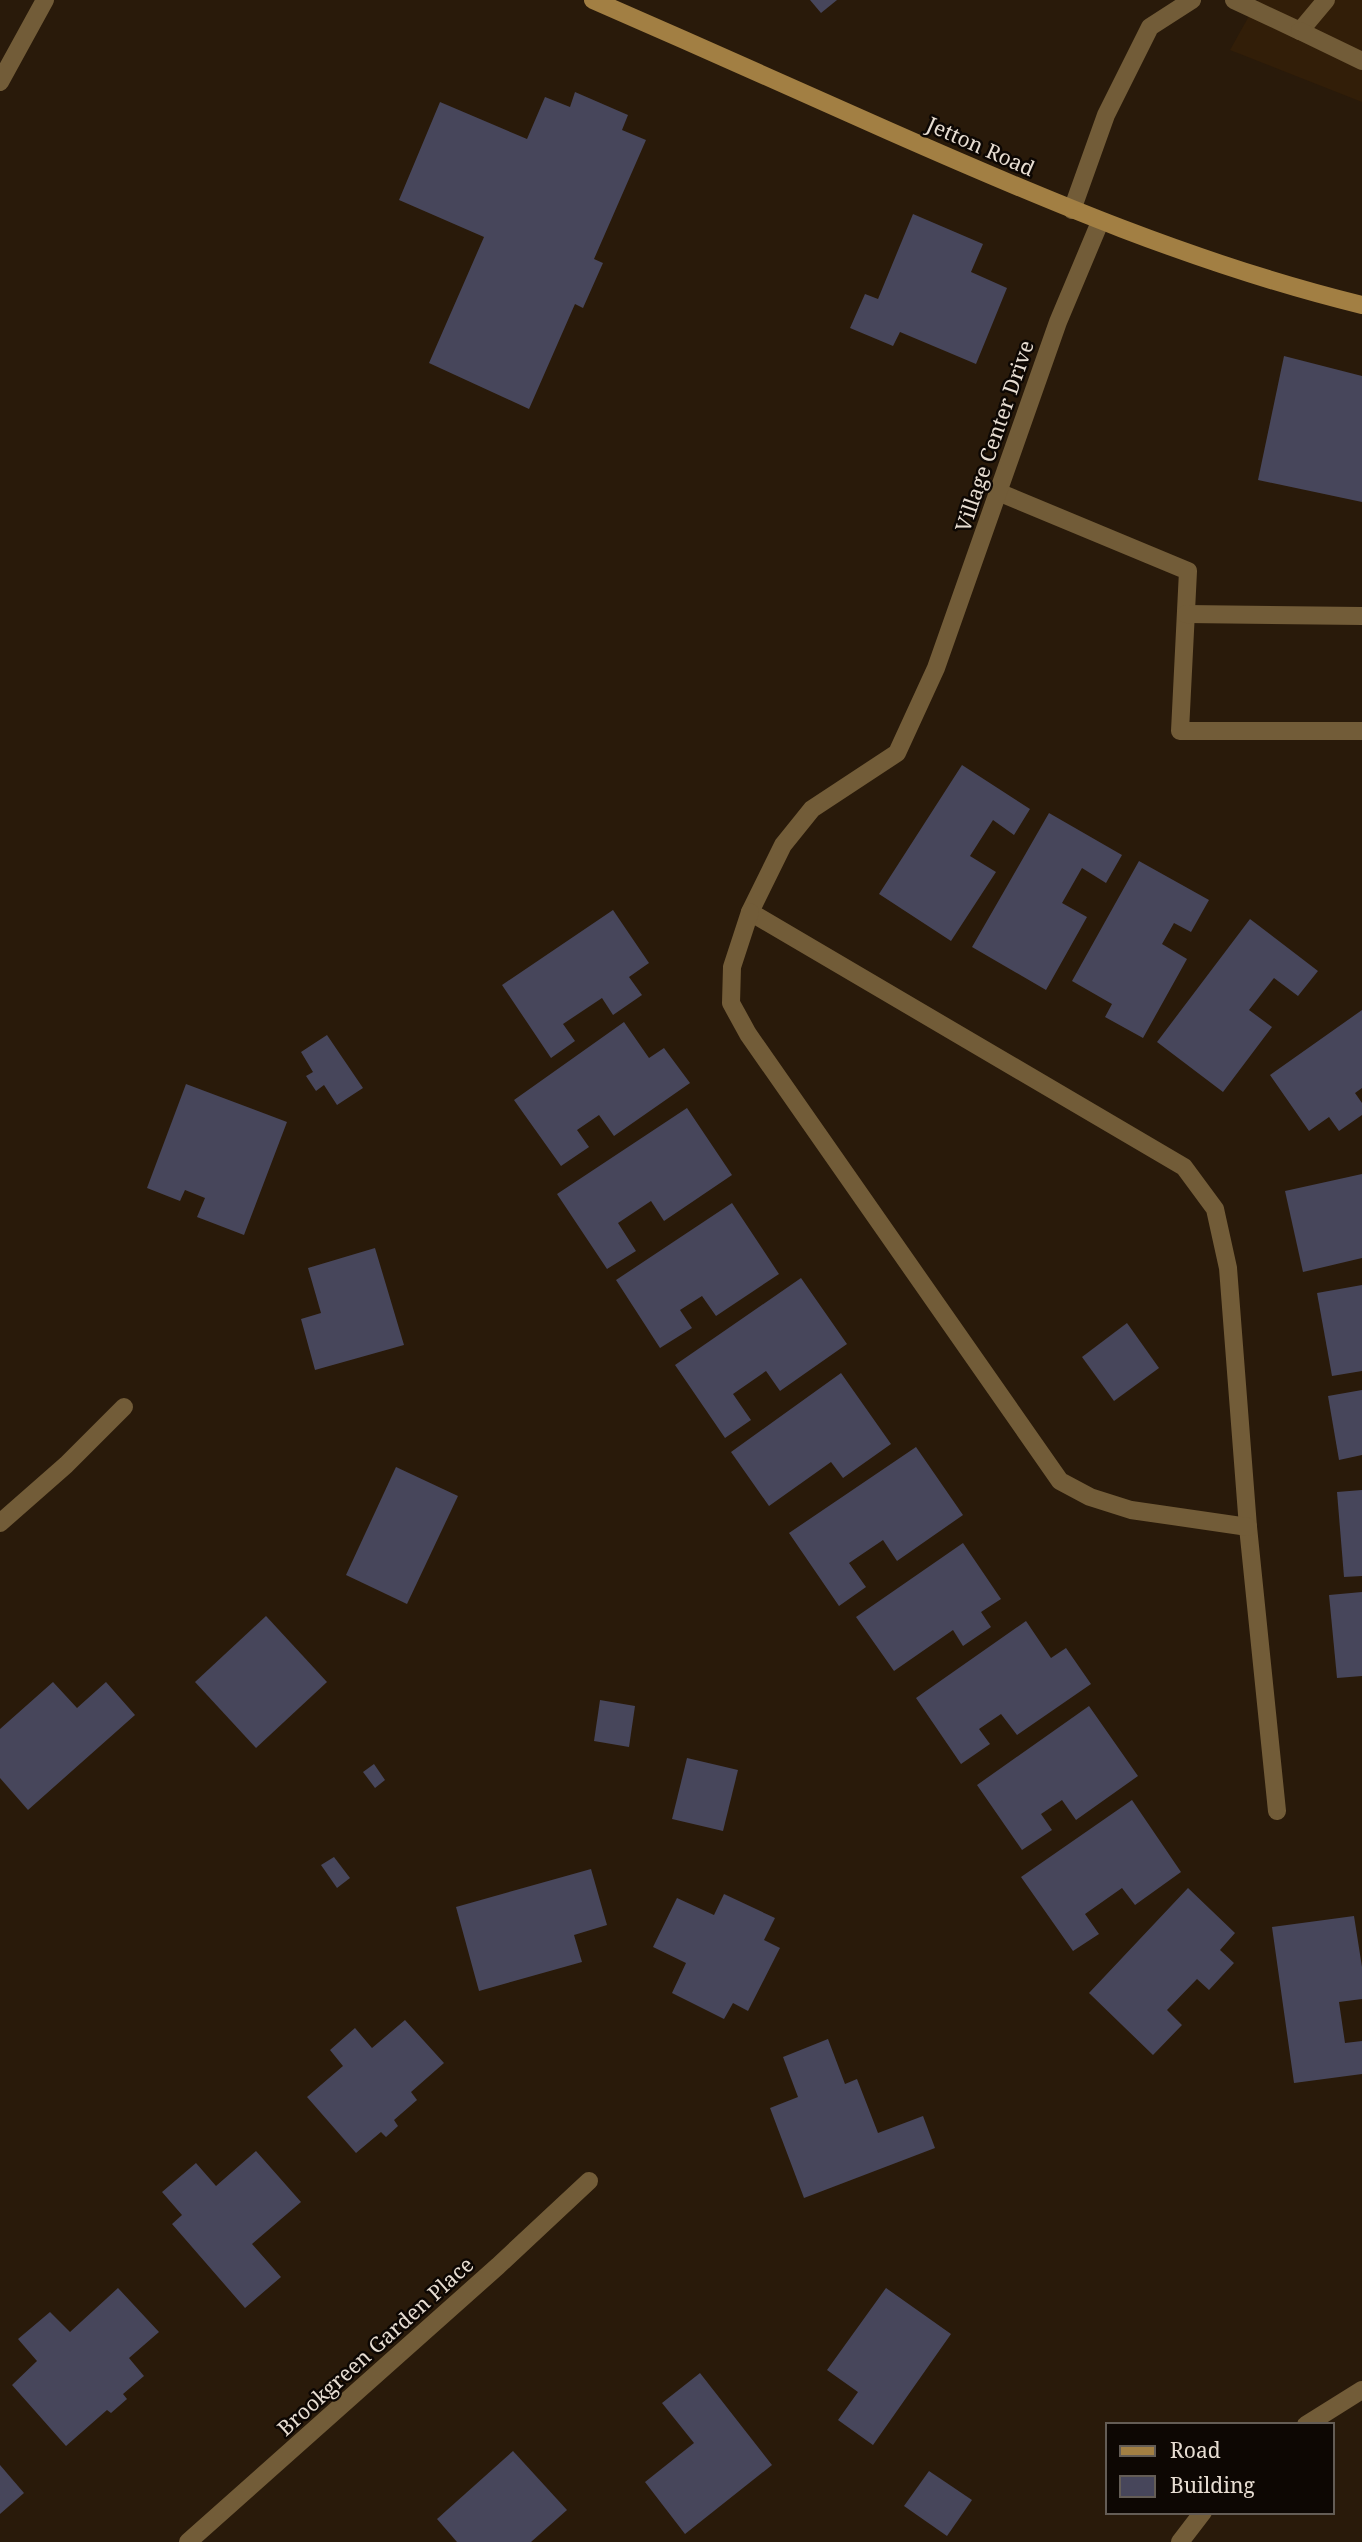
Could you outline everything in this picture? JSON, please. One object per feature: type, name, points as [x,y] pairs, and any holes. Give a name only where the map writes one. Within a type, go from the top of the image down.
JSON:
[{"type":"street","points":[[3,71],[45,0]]},
{"type":"street","name":"Jetton Road","points":[[593,0],[1100,222],[1290,288],[1362,304]]},
{"type":"street","points":[[1072,210],[1106,115],[1150,27],[1192,0]]},
{"type":"street","points":[[1234,0],[1362,61]]},
{"type":"street","points":[[1300,31],[1326,0]]},
{"type":"street","name":"Village Center Drive","points":[[1100,222],[1058,322],[936,668],[897,753],[813,809],[783,845],[750,912],[732,967],[731,1003],[756,1045],[1060,1481],[1090,1497],[1131,1510],[1248,1527]]},
{"type":"street","points":[[998,492],[1188,571],[1180,731],[1362,731]]},
{"type":"street","points":[[1186,614],[1362,616]]},
{"type":"street","points":[[750,912],[1184,1167],[1215,1209],[1228,1268],[1248,1527],[1277,1811]]},
{"type":"street","points":[[0,1523],[66,1465],[124,1407]]},
{"type":"street","name":"Brookgreen Garden Place","points":[[188,2542],[498,2266],[589,2181]]},
{"type":"street","points":[[1309,2423],[1362,2390]]},
{"type":"street","points":[[1180,2542],[1201,2514]]},
{"type":"shaded area","points":[[1258,0],[1362,0],[1362,102],[1230,50]]},
{"type":"building","points":[[810,0],[837,0],[821,13]]},
{"type":"building","points":[[575,92],[628,115],[622,130],[646,140],[594,259],[603,263],[583,308],[575,304],[529,409],[429,363],[484,237],[399,200],[440,102],[527,139],[545,97],[570,107]]},
{"type":"building","points":[[913,214],[983,244],[971,272],[1007,288],[976,364],[900,332],[893,346],[850,328],[865,294],[878,299]]},
{"type":"building","points":[[1284,356],[1362,376],[1362,502],[1258,480]]},
{"type":"building","points":[[962,765],[1030,809],[1014,835],[993,820],[970,856],[996,872],[951,941],[879,894]]},
{"type":"building","points":[[1049,813],[1122,855],[1106,883],[1082,868],[1062,903],[1087,917],[1046,990],[972,947]]},
{"type":"building","points":[[1139,861],[1209,900],[1191,932],[1174,923],[1162,944],[1187,959],[1143,1038],[1105,1017],[1112,1004],[1072,981]]},
{"type":"building","points":[[613,910],[649,963],[629,977],[642,995],[613,1015],[602,998],[563,1024],[575,1041],[551,1058],[502,985]]},
{"type":"building","points":[[1250,919],[1318,971],[1298,996],[1274,978],[1249,1010],[1272,1027],[1223,1092],[1157,1042]]},
{"type":"building","points":[[1362,1010],[1362,1088],[1355,1093],[1362,1103],[1362,1115],[1339,1131],[1329,1117],[1309,1131],[1270,1075]]},
{"type":"building","points":[[624,1022],[649,1058],[664,1048],[690,1083],[614,1136],[599,1115],[577,1130],[589,1147],[561,1166],[514,1100]]},
{"type":"building","points":[[327,1035],[363,1088],[337,1105],[324,1085],[316,1091],[306,1076],[313,1072],[301,1052]]},
{"type":"building","points":[[186,1084],[287,1122],[244,1235],[197,1217],[205,1198],[185,1190],[180,1201],[147,1188]]},
{"type":"building","points":[[687,1108],[732,1175],[664,1221],[651,1201],[618,1223],[636,1251],[607,1269],[557,1194]]},
{"type":"building","points":[[1362,1174],[1362,1258],[1303,1272],[1285,1191]]},
{"type":"building","points":[[732,1203],[779,1274],[716,1316],[702,1296],[680,1310],[692,1328],[660,1348],[616,1280]]},
{"type":"building","points":[[375,1248],[404,1345],[315,1370],[301,1319],[321,1313],[308,1268]]},
{"type":"building","points":[[801,1278],[847,1344],[780,1391],[766,1371],[733,1394],[751,1420],[725,1438],[675,1365]]},
{"type":"building","points":[[1362,1285],[1362,1371],[1332,1376],[1317,1293]]},
{"type":"building","points":[[1127,1323],[1159,1368],[1114,1401],[1082,1357]]},
{"type":"building","points":[[841,1373],[891,1444],[843,1478],[831,1462],[769,1506],[731,1452]]},
{"type":"building","points":[[1362,1390],[1362,1455],[1339,1460],[1328,1396]]},
{"type":"building","points":[[916,1447],[963,1515],[897,1561],[883,1540],[849,1563],[866,1587],[839,1606],[789,1533]]},
{"type":"building","points":[[396,1467],[458,1496],[407,1604],[346,1575]]},
{"type":"building","points":[[1362,1490],[1362,1576],[1344,1577],[1337,1492]]},
{"type":"building","points":[[963,1543],[1001,1599],[981,1612],[991,1627],[963,1646],[953,1630],[894,1671],[856,1617]]},
{"type":"building","points":[[1362,1592],[1362,1676],[1337,1678],[1329,1595]]},
{"type":"building","points":[[266,1616],[327,1682],[256,1748],[195,1682]]},
{"type":"building","points":[[1026,1621],[1051,1658],[1066,1648],[1091,1684],[1017,1735],[1001,1714],[979,1729],[990,1744],[961,1764],[916,1698]]},
{"type":"building","points":[[53,1682],[77,1708],[106,1682],[135,1715],[28,1810],[0,1778],[0,1729]]},
{"type":"building","points":[[600,1700],[635,1706],[629,1747],[594,1741]]},
{"type":"building","points":[[1089,1706],[1138,1776],[1076,1820],[1062,1800],[1041,1814],[1052,1830],[1022,1850],[977,1785]]},
{"type":"building","points":[[687,1758],[738,1770],[723,1831],[672,1819]]},
{"type":"building","points":[[374,1764],[385,1780],[375,1788],[363,1772]]},
{"type":"building","points":[[1132,1800],[1181,1872],[1135,1905],[1122,1888],[1085,1914],[1099,1934],[1073,1951],[1021,1877]]},
{"type":"building","points":[[334,1857],[350,1878],[337,1888],[321,1865]]},
{"type":"building","points":[[591,1869],[607,1925],[574,1935],[582,1962],[479,1991],[456,1907]]},
{"type":"building","points":[[1188,1888],[1235,1933],[1220,1950],[1234,1963],[1209,1990],[1197,1979],[1167,2010],[1182,2025],[1153,2055],[1089,1993]]},
{"type":"building","points":[[724,1894],[775,1918],[764,1940],[780,1948],[748,2011],[733,2003],[724,2019],[672,1993],[686,1963],[653,1947],[677,1898],[714,1915]]},
{"type":"building","points":[[1354,1916],[1362,1967],[1362,1999],[1339,2002],[1345,2043],[1362,2041],[1362,2074],[1294,2083],[1272,1927]]},
{"type":"building","points":[[405,2020],[444,2063],[411,2092],[417,2100],[394,2120],[398,2126],[386,2137],[381,2132],[356,2153],[307,2097],[343,2066],[330,2050],[355,2028],[372,2048]]},
{"type":"building","points":[[828,2039],[845,2084],[857,2079],[878,2133],[923,2116],[935,2148],[804,2198],[770,2108],[798,2097],[783,2057]]},
{"type":"building","points":[[256,2151],[301,2202],[252,2244],[281,2277],[245,2308],[172,2224],[182,2215],[162,2192],[196,2163],[216,2186]]},
{"type":"building","points":[[118,2288],[159,2332],[129,2358],[144,2376],[123,2394],[127,2399],[111,2413],[107,2410],[66,2446],[12,2385],[37,2361],[18,2339],[50,2312],[70,2332]]},
{"type":"building","points":[[886,2288],[951,2334],[873,2445],[838,2420],[858,2392],[827,2370]]},
{"type":"building","points":[[700,2373],[772,2465],[685,2534],[645,2482],[694,2443],[662,2403]]},
{"type":"building","points":[[513,2451],[567,2510],[531,2542],[457,2542],[437,2519]]},
{"type":"building","points":[[0,2465],[24,2493],[0,2514]]},
{"type":"building","points":[[929,2471],[972,2500],[947,2536],[904,2506]]}]
